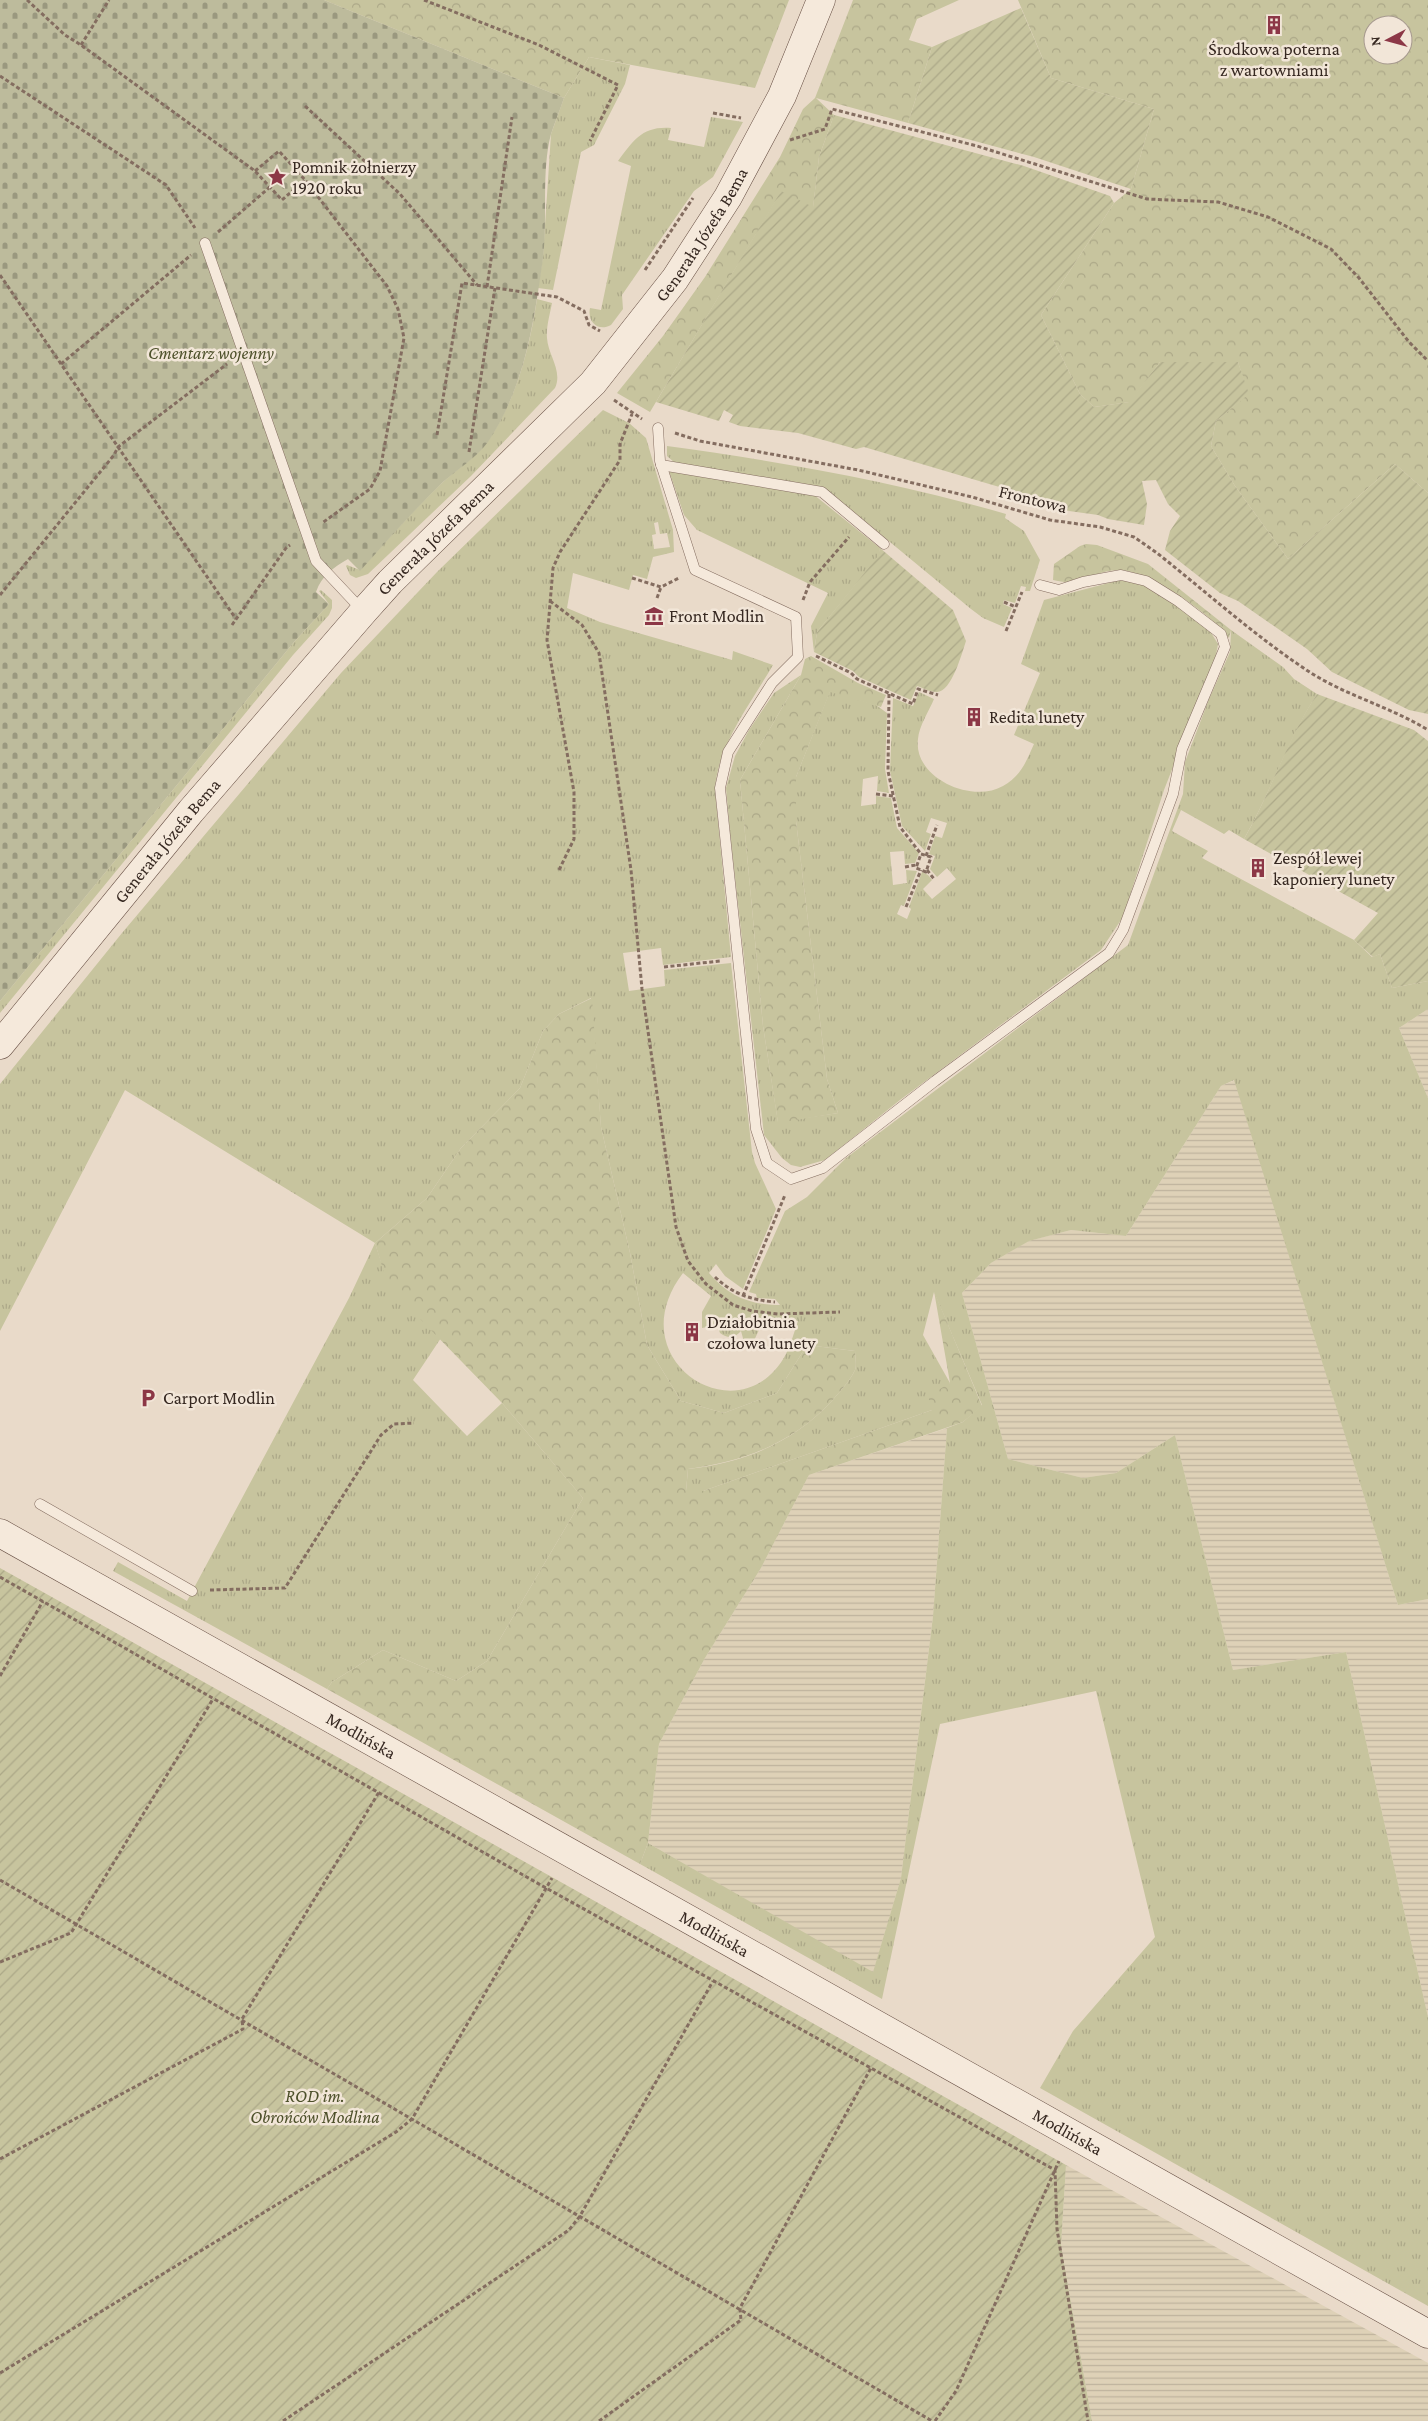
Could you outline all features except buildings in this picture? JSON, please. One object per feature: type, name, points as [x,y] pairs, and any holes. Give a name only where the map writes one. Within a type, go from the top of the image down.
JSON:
[{"type":"street","name":"Generała Józefa Bema","points":[[0,1045],[191,811],[390,582],[593,384],[675,279],[728,197],[782,96],[821,0]]},
{"type":"street","name":"Modlińska","points":[[0,1532],[1428,2334]]},
{"type":"lane","points":[[206,243],[316,561],[364,611]]},
{"type":"lane","points":[[658,428],[661,465],[695,570],[796,617],[798,657],[772,683],[728,752],[720,788],[756,1129],[767,1163],[791,1179],[824,1168],[935,1082],[1109,953],[1123,930],[1173,794],[1182,749],[1225,647],[1221,634],[1178,601],[1146,581],[1121,575],[1083,582],[1059,590],[1040,585]]},
{"type":"lane","points":[[661,465],[822,492],[884,544]]},
{"type":"lane","points":[[40,1504],[192,1591]]},
{"type":"path","points":[[27,0],[65,35],[82,45],[255,171],[282,200],[305,180]]},
{"type":"path","points":[[82,45],[108,0]]},
{"type":"path","points":[[424,0],[539,45],[618,84],[590,141]]},
{"type":"path","points":[[0,76],[166,185],[206,243]]},
{"type":"path","points":[[305,106],[400,194],[478,285]]},
{"type":"path","points":[[792,140],[825,129],[832,109],[977,146],[1147,199],[1218,202],[1268,217],[1330,249],[1359,278],[1409,342],[1428,361]]},
{"type":"path","points":[[713,112],[739,118]]},
{"type":"path","points":[[487,287],[512,117]]},
{"type":"path","points":[[255,171],[279,151],[305,180],[387,286],[398,309],[404,338],[380,471],[370,489],[307,533]]},
{"type":"path","points":[[61,364],[270,187]]},
{"type":"path","points":[[643,273],[689,201],[696,196]]},
{"type":"path","points":[[0,275],[236,619]]},
{"type":"path","points":[[437,435],[462,283],[557,297],[584,310],[589,326],[598,331],[604,331]]},
{"type":"path","points":[[469,452],[495,288]]},
{"type":"path","points":[[0,595],[114,455],[118,447],[244,352]]},
{"type":"path","name":"Frontowa","points":[[593,384],[632,414],[658,428],[700,441],[858,470],[972,497],[1050,520],[1100,527],[1134,538],[1157,553],[1305,669],[1360,699],[1412,720],[1428,730]]},
{"type":"path","points":[[559,870],[574,839],[574,792],[547,640],[553,568],[560,552],[620,460],[620,444],[632,414]]},
{"type":"path","points":[[810,582],[851,535]]},
{"type":"path","points":[[232,625],[286,548],[292,544]]},
{"type":"path","points":[[632,578],[660,587],[657,598]]},
{"type":"path","points":[[1006,631],[1023,590]]},
{"type":"path","points":[[550,601],[582,625],[599,653],[631,870],[642,989],[676,1227],[688,1261],[706,1284],[733,1305],[778,1314],[840,1312]]},
{"type":"path","points":[[1004,602],[1016,607]]},
{"type":"path","points":[[813,654],[857,679],[912,704],[918,689],[938,695]]},
{"type":"path","points":[[889,694],[888,771],[893,796],[900,827],[921,854],[931,858],[927,870]]},
{"type":"path","points":[[876,794],[893,796]]},
{"type":"path","points":[[926,856],[937,825]]},
{"type":"path","points":[[921,854],[916,868],[927,870]]},
{"type":"path","points":[[905,867],[917,865]]},
{"type":"path","points":[[906,907],[921,870]]},
{"type":"path","points":[[927,870],[934,879]]},
{"type":"path","points":[[664,967],[738,958]]},
{"type":"path","points":[[743,1296],[791,1179]]},
{"type":"path","points":[[715,1277],[729,1290],[743,1296],[758,1301],[775,1302]]},
{"type":"path","points":[[192,1591],[285,1588],[381,1435],[394,1424],[414,1423]]},
{"type":"path","points":[[0,1577],[546,1888],[1055,2170]]},
{"type":"path","points":[[0,1676],[43,1601]]},
{"type":"path","points":[[0,1962],[71,1933],[212,1699]]},
{"type":"path","points":[[0,2159],[243,2030],[242,2019],[379,1792]]},
{"type":"path","points":[[0,2373],[396,2132],[412,2118],[552,1878]]},
{"type":"path","points":[[0,1880],[933,2421],[956,2391],[1059,2162]]},
{"type":"path","points":[[283,2421],[569,2230],[580,2216],[713,1981]]},
{"type":"path","points":[[599,2421],[741,2320],[740,2308],[871,2068]]},
{"type":"path","points":[[1055,2170],[1057,2229],[1088,2421]]},
{"type":"shaded area","points":[[1428,1009],[1428,1098],[1399,1028]]},
{"type":"shaded area","points":[[1235,1080],[1398,1605],[1428,1599],[1428,2017],[1346,1652],[1233,1670],[1175,1435],[1116,1473],[1083,1478],[1008,1459],[962,1293],[991,1263],[1028,1241],[1071,1230],[1126,1236],[1221,1086]]},
{"type":"shaded area","points":[[947,1428],[933,1616],[901,1878],[873,1973],[648,1843],[659,1744],[705,1658],[761,1568],[809,1475]]},
{"type":"shaded area","points":[[1066,2165],[1428,2363],[1428,2421],[1092,2421],[1061,2246]]},
{"type":"green space","name":"Cmentarz wojenny","points":[[0,0],[324,0],[564,98],[551,134],[548,149],[545,179],[543,258],[536,306],[526,353],[511,399],[501,421],[488,442],[432,493],[360,571],[348,559],[325,576],[316,592],[329,604],[294,642],[0,1001]]},
{"type":"green space","points":[[324,0],[789,0],[755,88],[589,57],[564,98]]},
{"type":"green space","points":[[853,0],[959,0],[917,19],[909,40],[932,47],[908,123],[816,98],[834,115],[819,157],[813,208],[781,192],[650,412],[617,393],[663,336],[705,277],[780,157],[803,109],[815,98]]},
{"type":"green space","points":[[1018,0],[1428,0],[1428,493],[1395,464],[1288,559],[1235,486],[1211,446],[1216,421],[1248,394],[1238,362],[1160,362],[1130,402],[1094,407],[1080,394],[1041,315],[1114,203],[1131,189],[1154,109],[1051,78]]},
{"type":"green space","points":[[1021,8],[1051,78],[1154,109],[1131,189],[1034,157],[908,123],[932,47]]},
{"type":"green space","points":[[589,57],[630,65],[625,84],[594,145],[581,152],[553,290],[538,288],[543,256],[551,134],[564,98]]},
{"type":"green space","points":[[834,115],[1024,166],[1110,196],[1114,203],[1041,315],[1080,394],[1094,407],[1129,402],[1160,362],[1238,362],[1249,394],[1216,421],[1211,446],[1235,486],[1288,559],[1395,464],[1428,493],[1428,714],[1409,710],[1332,672],[1307,649],[1238,601],[1220,593],[1165,550],[1170,531],[1180,516],[1168,504],[1156,480],[1142,481],[1147,504],[1144,525],[1069,511],[1046,504],[1030,496],[864,447],[856,449],[798,433],[740,426],[729,422],[733,415],[724,410],[719,421],[656,402],[781,191],[813,207],[819,157]]},
{"type":"green space","points":[[711,117],[743,122],[713,177],[694,191],[622,295],[623,309],[611,325],[602,327],[594,324],[590,318],[590,308],[601,310],[631,166],[618,161],[634,141],[653,129],[671,128],[668,140],[704,147]]},
{"type":"green space","points":[[537,299],[552,303],[547,334],[557,375],[555,388],[471,476],[368,574],[356,578],[350,575],[347,565],[360,570],[432,492],[472,458],[488,441],[507,408],[514,391],[526,355]]},
{"type":"green space","points":[[603,410],[629,423],[646,438],[673,530],[674,552],[653,557],[647,579],[633,575],[629,590],[573,573],[567,608],[600,622],[732,660],[733,651],[773,665],[737,724],[722,756],[717,772],[715,789],[731,957],[663,965],[661,948],[623,953],[629,991],[665,986],[664,970],[731,963],[752,1152],[755,1163],[776,1209],[743,1289],[725,1276],[716,1264],[709,1273],[724,1288],[740,1298],[769,1305],[780,1305],[775,1299],[757,1298],[756,1294],[749,1292],[785,1211],[807,1197],[846,1158],[1128,945],[1183,794],[1185,762],[1209,699],[1230,652],[1231,630],[1283,667],[1294,679],[1317,694],[1297,729],[1244,839],[1229,830],[1224,834],[1181,810],[1172,831],[1208,851],[1202,858],[1354,940],[1372,957],[1380,954],[1392,988],[1428,981],[1428,1009],[1399,1028],[1428,1098],[1428,1599],[1398,1605],[1234,1080],[1221,1086],[1126,1236],[1071,1230],[1029,1241],[991,1263],[962,1293],[1008,1459],[1083,1478],[1116,1473],[1175,1435],[1233,1670],[1346,1652],[1428,2017],[1428,2306],[1040,2088],[1073,2031],[1155,1937],[1096,1691],[940,1724],[882,1999],[640,1864],[648,1843],[873,1972],[901,1878],[933,1616],[947,1428],[963,1422],[982,1405],[934,1292],[923,1335],[950,1383],[932,1410],[703,1491],[686,1491],[688,1469],[727,1462],[765,1449],[799,1430],[815,1417],[837,1396],[853,1374],[856,1366],[855,1351],[807,1345],[777,1393],[724,1413],[681,1401],[647,1345],[630,1253],[601,1127],[591,998],[559,1014],[543,1031],[520,1088],[461,1148],[427,1198],[375,1243],[125,1090],[0,1331],[0,1084],[122,933],[341,673],[437,572]],"holes":[[[658,522],[660,534],[667,533],[670,547],[654,549],[652,535],[656,534],[654,523]],[[683,1273],[711,1296],[702,1312],[702,1328],[717,1325],[720,1333],[729,1337],[741,1331],[744,1342],[752,1345],[764,1319],[798,1321],[786,1354],[766,1379],[741,1390],[716,1389],[692,1378],[674,1360],[664,1335],[666,1305]]]},
{"type":"green space","points":[[667,446],[752,458],[881,482],[1006,514],[1005,518],[1024,531],[1040,560],[1030,591],[1025,591],[1026,587],[1021,586],[1015,603],[1004,600],[1003,604],[1012,608],[1004,627],[983,618],[971,609],[827,490],[675,463],[667,456]]},
{"type":"green space","points":[[669,471],[813,494],[880,548],[879,556],[817,632],[814,652],[811,626],[828,593],[697,530],[684,515]]},
{"type":"green space","points":[[1086,544],[1097,545],[1148,564],[1231,630],[1229,638],[1195,606],[1148,578],[1133,573],[1114,570],[1072,582],[1053,580],[1054,564]]},
{"type":"green space","points":[[880,548],[953,610],[966,641],[951,680],[941,691],[929,691],[917,686],[911,700],[859,677],[853,671],[814,652],[817,632],[878,556]]},
{"type":"green space","points":[[1120,580],[1144,585],[1176,605],[1210,631],[1218,644],[1215,660],[1164,790],[1123,917],[1101,950],[900,1100],[825,1160],[800,1167],[791,1165],[782,1158],[764,1135],[730,833],[726,788],[735,756],[749,730],[774,693],[801,675],[740,780],[763,1026],[778,1122],[838,1113],[827,1079],[796,821],[796,777],[830,691],[876,705],[887,713],[885,769],[889,793],[877,791],[878,776],[863,779],[861,806],[876,804],[876,796],[891,798],[897,828],[919,853],[915,863],[905,864],[904,851],[890,852],[893,885],[907,883],[906,870],[917,871],[904,906],[901,905],[897,914],[907,919],[911,909],[909,907],[922,872],[932,880],[923,889],[932,899],[956,879],[947,868],[937,877],[930,869],[935,856],[929,854],[935,836],[942,838],[947,823],[931,818],[926,832],[931,834],[925,851],[902,826],[890,771],[893,698],[913,706],[919,692],[934,699],[922,724],[918,739],[919,753],[925,765],[935,776],[947,784],[976,792],[990,791],[1003,786],[1019,773],[1034,744],[1014,735],[1040,673],[1021,664],[1044,600]]},
{"type":"green space","points":[[321,590],[332,600],[332,608],[329,615],[293,655],[0,1013],[0,1001],[294,642],[329,604],[319,591]]},
{"type":"green space","points":[[811,656],[858,683],[886,695],[881,707],[830,692],[796,777],[796,821],[827,1079],[838,1113],[778,1123],[763,1026],[740,780],[801,675],[805,659]]},
{"type":"green space","points":[[1317,694],[1414,730],[1428,741],[1428,981],[1392,988],[1380,954],[1373,957],[1354,940],[1378,913],[1244,839],[1306,711]]},
{"type":"green space","points":[[592,998],[601,1127],[630,1253],[647,1345],[681,1401],[724,1413],[777,1393],[807,1345],[855,1351],[856,1366],[853,1374],[837,1396],[815,1417],[799,1430],[765,1449],[708,1466],[688,1469],[686,1491],[703,1491],[932,1410],[928,1396],[950,1383],[934,1291],[982,1406],[963,1422],[809,1475],[761,1568],[705,1658],[659,1744],[648,1843],[640,1864],[327,1689],[332,1682],[383,1650],[456,1681],[487,1661],[583,1498],[502,1403],[388,1286],[375,1243],[427,1198],[461,1148],[520,1088],[543,1031],[559,1014]]},
{"type":"green space","points":[[375,1243],[389,1286],[441,1338],[413,1380],[467,1436],[502,1403],[583,1498],[487,1661],[456,1681],[383,1650],[332,1682],[327,1689],[113,1571],[118,1562],[187,1601],[349,1298]]},
{"type":"green space","name":"ROD im. Obrońców Modlina","points":[[0,1568],[1066,2165],[1061,2246],[1092,2421],[0,2421]]},
{"type":"place","name":"Środkowa poterna z wartowniami","points":[[1274,25]]},
{"type":"place","name":"Pomnik żołnierzy 1920 roku","points":[[277,177]]},
{"type":"place","name":"Front Modlin","points":[[654,616]]},
{"type":"place","name":"Redita lunety","points":[[974,717]]},
{"type":"place","name":"Zespół lewej kaponiery lunety","points":[[1258,868]]},
{"type":"place","name":"Działobitnia czołowa lunety","points":[[692,1332]]},
{"type":"place","name":"Carport Modlin","points":[[148,1398]]}]
